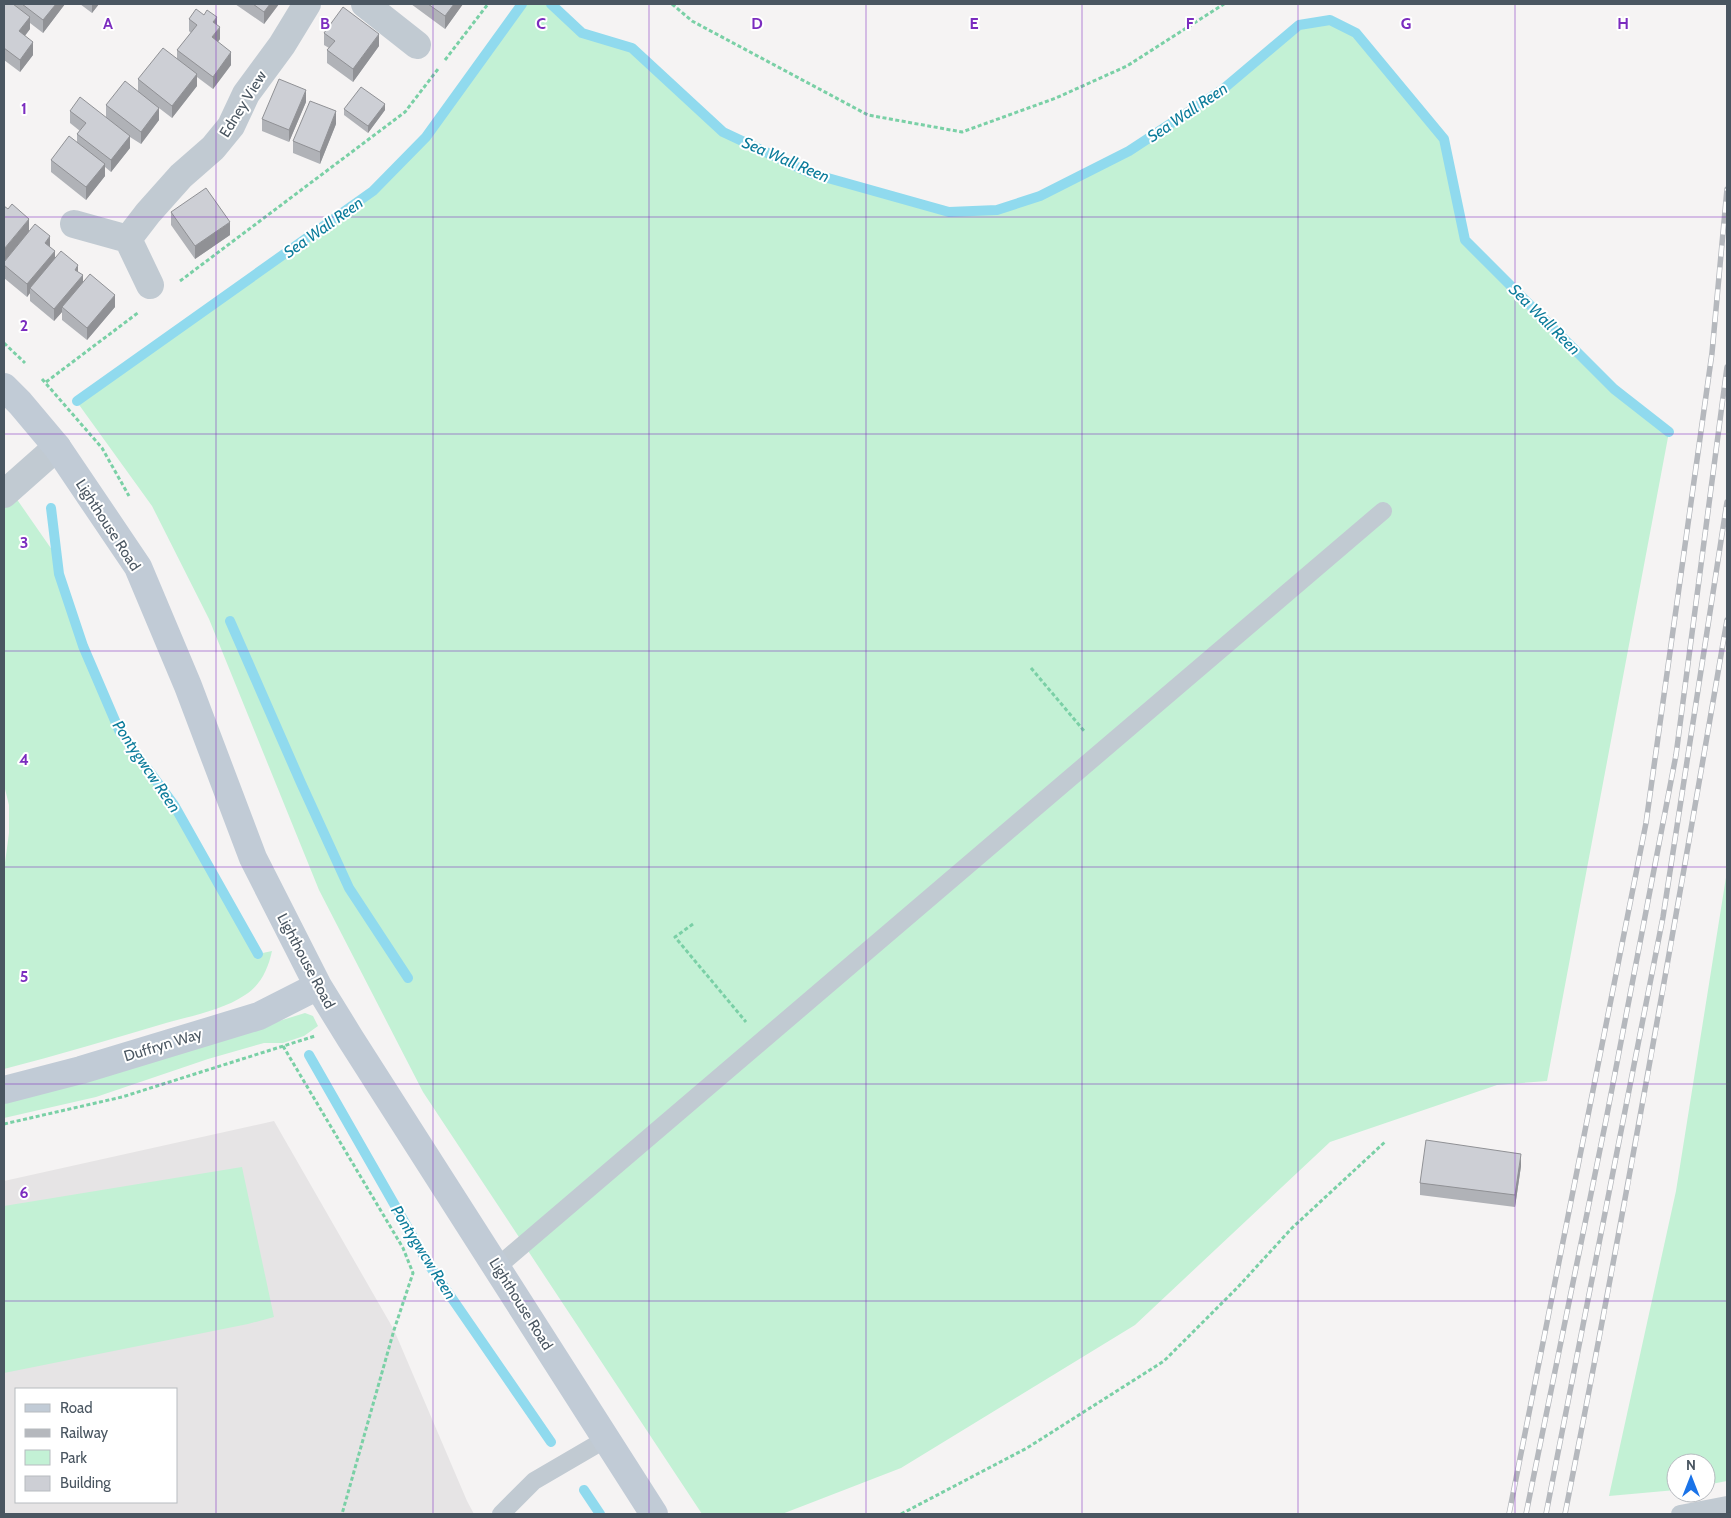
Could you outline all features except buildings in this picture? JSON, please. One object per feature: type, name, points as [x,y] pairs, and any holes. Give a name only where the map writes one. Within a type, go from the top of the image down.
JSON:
[{"type":"main road","name":"Lighthouse Road","points":[[4,387],[20,402],[56,447],[138,567],[188,686],[253,858],[318,986],[654,1514]]},
{"type":"main road","name":"Duffryn Way","points":[[4,1090],[81,1070],[259,1016],[318,986]]},
{"type":"street","name":"Edney View","points":[[128,240],[148,213],[181,176],[214,148],[231,126],[246,94],[282,45],[307,4]]},
{"type":"street","points":[[365,4],[417,44]]},
{"type":"street","points":[[74,224],[128,240],[150,285]]},
{"type":"street","points":[[4,494],[56,447]]},
{"type":"lane","points":[[497,1267],[1383,512]]},
{"type":"lane","points":[[501,1514],[534,1482],[606,1439]]},
{"type":"lane","points":[[1680,1514],[1727,1505]]},
{"type":"path","points":[[179,283],[406,112],[488,4]]},
{"type":"path","points":[[672,4],[692,21],[868,115],[962,132],[1056,98],[1127,66],[1224,4]]},
{"type":"path","points":[[46,382],[140,312]]},
{"type":"path","points":[[1031,668],[1102,752]]},
{"type":"path","points":[[693,924],[675,937],[762,1042]]},
{"type":"path","points":[[4,1124],[122,1097],[314,1037],[339,1021]]},
{"type":"path","points":[[283,1046],[403,1248],[413,1273],[394,1330],[342,1514]]},
{"type":"path","points":[[901,1514],[1027,1448],[1164,1361],[1237,1288],[1292,1228],[1386,1141]]},
{"type":"shaded area","points":[[274,1121],[394,1330],[474,1514],[4,1514],[4,1181]]},
{"type":"green space","points":[[522,4],[551,4],[582,33],[632,48],[723,132],[810,173],[949,212],[997,210],[1040,196],[1129,151],[1222,90],[1299,25],[1330,20],[1356,33],[1444,139],[1465,240],[1614,389],[1669,432],[1547,1081],[1497,1085],[1330,1142],[1135,1325],[901,1468],[782,1514],[702,1514],[423,1092],[319,890],[209,619],[152,506],[77,402],[373,191],[426,137]]},
{"type":"green space","points":[[16,498],[57,557],[59,574],[83,646],[119,730],[174,805],[258,954],[272,951],[260,981],[251,991],[227,1005],[4,1069],[4,870],[9,833],[9,805],[4,785],[4,507]]},
{"type":"green space","points":[[1727,871],[1727,1481],[1716,1483],[1716,1453],[1666,1453],[1666,1491],[1609,1496],[1676,1191]]},
{"type":"green space","points":[[305,1013],[313,1016],[318,1026],[304,1036],[283,1043],[264,1043],[208,1059],[96,1097],[4,1118],[4,1100],[172,1054]]},
{"type":"green space","points":[[242,1167],[274,1317],[248,1324],[4,1373],[4,1206]]},
{"type":"waterway","name":"Sea Wall Reen","points":[[77,401],[373,191],[426,137],[522,4]]},
{"type":"waterway","name":"Sea Wall Reen","points":[[551,4],[582,33],[632,48],[723,132],[810,173],[949,212],[997,210],[1040,196],[1129,151],[1222,90],[1299,25],[1330,20],[1356,33],[1444,139],[1465,240],[1614,389],[1669,432]]},
{"type":"waterway","name":"Pontygwcw Reen","points":[[51,508],[59,574],[83,646],[119,730],[174,805],[258,954]]},
{"type":"waterway","points":[[230,621],[349,888],[408,978]]},
{"type":"waterway","name":"Pontygwcw Reen","points":[[309,1055],[429,1265],[551,1442]]},
{"type":"waterway","name":"Pontygwcw Reen","points":[[584,1490],[600,1514]]},
{"type":"railway","points":[[1509,1514],[1646,823],[1712,353],[1727,189]]},
{"type":"railway","points":[[1526,1514],[1606,1120],[1676,755],[1727,367]]},
{"type":"railway","points":[[1546,1514],[1663,917],[1727,502]]},
{"type":"railway","points":[[1565,1514],[1649,1068],[1727,620]]}]
